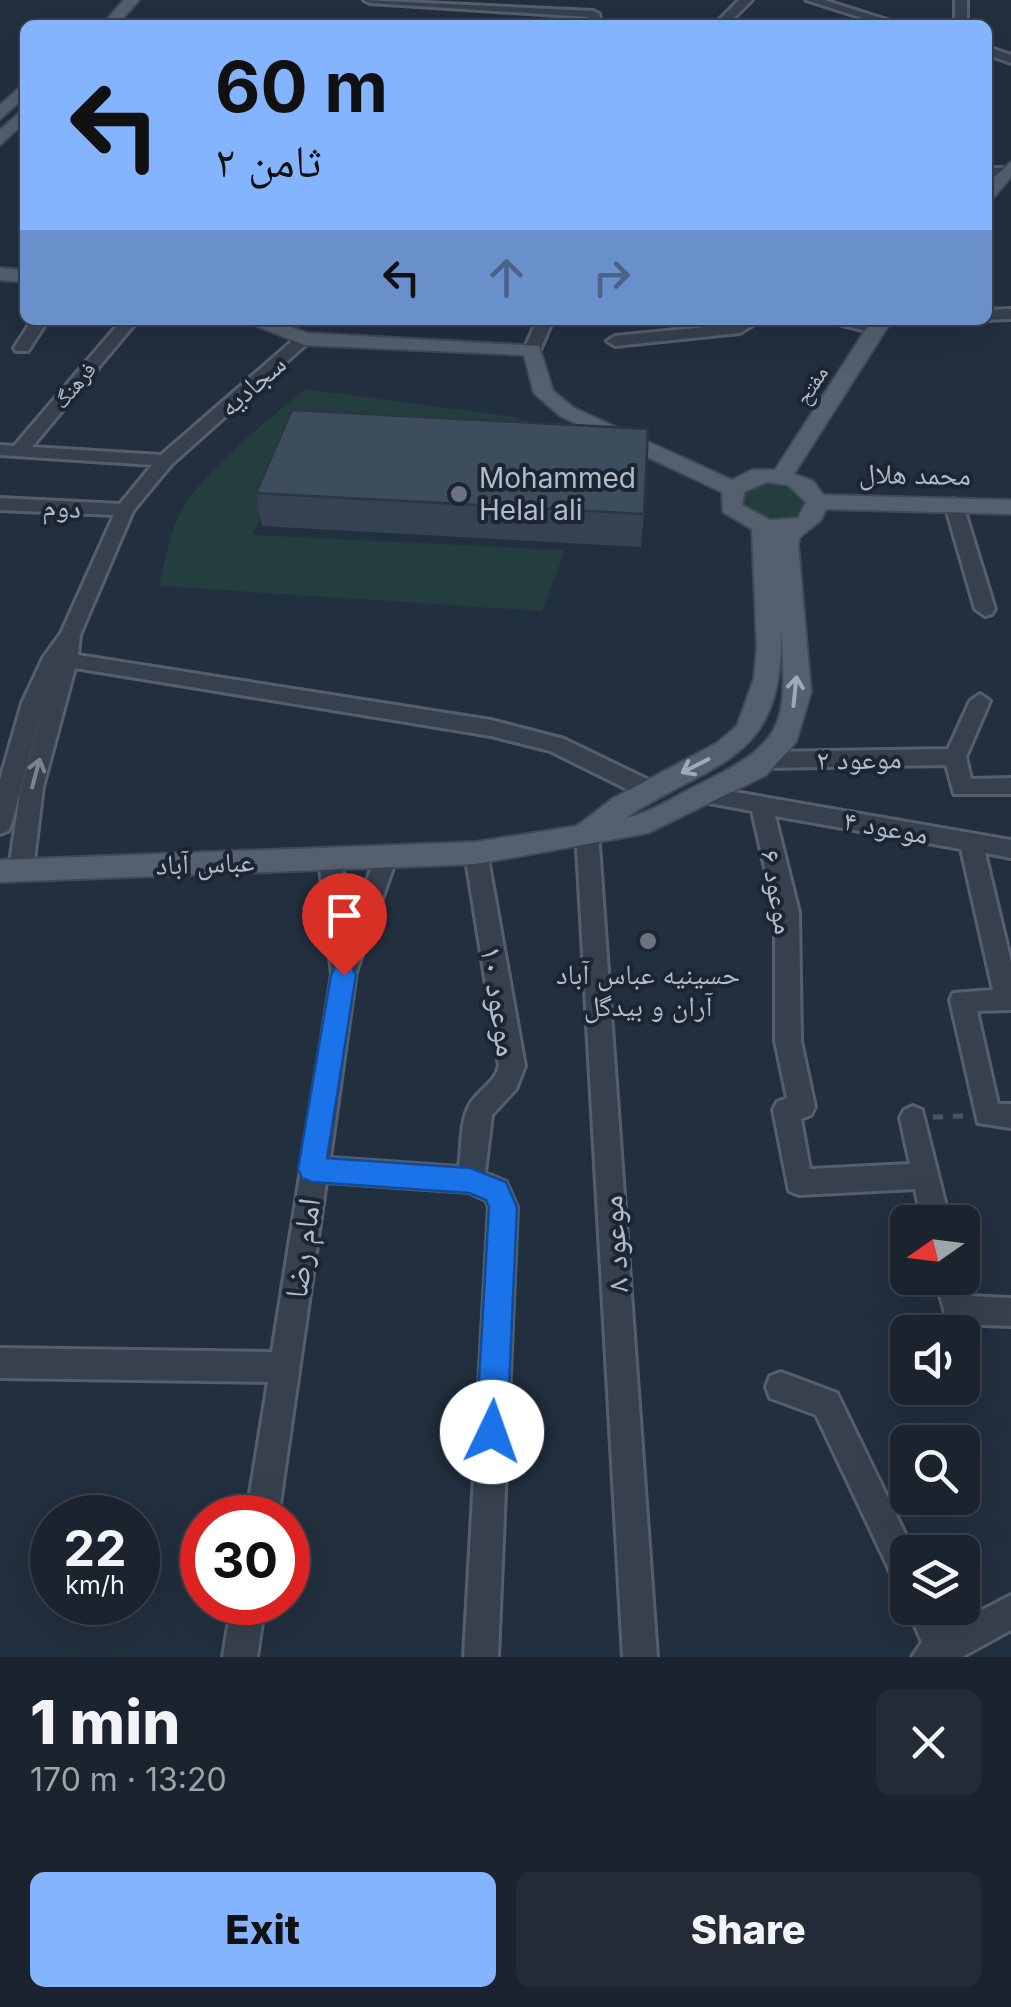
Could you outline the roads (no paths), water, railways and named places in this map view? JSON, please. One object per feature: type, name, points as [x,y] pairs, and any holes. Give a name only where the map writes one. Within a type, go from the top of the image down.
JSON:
[{"type":"main road","points":[[113,20],[132,0]]},
{"type":"main road","points":[[0,114],[20,93]]},
{"type":"main road","points":[[266,325],[304,339]]},
{"type":"main road","name":"مفتح","points":[[782,476],[879,325]]},
{"type":"main road","name":"سجادیه","points":[[304,339],[532,350]]},
{"type":"main road","points":[[532,350],[544,393],[568,412],[733,489]]},
{"type":"main road","points":[[733,489],[752,477],[782,476],[806,486],[810,513]]},
{"type":"main road","points":[[733,489],[731,507],[750,523],[763,527]]},
{"type":"main road","name":"محمد هلال","points":[[763,527],[810,513],[954,505],[1011,507]]},
{"type":"main road","name":"عباس آباد","points":[[10,870],[476,854],[638,826],[706,794],[764,760],[783,742],[798,692],[786,544],[789,534],[810,513]]},
{"type":"main road","name":"عباس آباد","points":[[587,832],[620,804],[731,748],[754,722],[767,690],[763,527]]},
{"type":"street","points":[[370,0],[410,8],[463,2],[544,4],[594,14],[594,20]]},
{"type":"street","points":[[725,20],[746,0]]},
{"type":"street","points":[[812,0],[847,6],[884,20]]},
{"type":"street","points":[[22,348],[37,325]]},
{"type":"street","name":"فرهنگ","points":[[10,451],[125,325]]},
{"type":"street","points":[[532,350],[543,325]]},
{"type":"street","points":[[614,341],[745,325]]},
{"type":"street","name":"سجادیه","points":[[10,870],[67,660],[70,635],[125,510],[165,461],[304,339]]},
{"type":"street","points":[[10,451],[165,461]]},
{"type":"street","points":[[954,505],[985,609]]},
{"type":"street","name":"دوم","points":[[2,509],[125,510]]},
{"type":"street","points":[[0,825],[34,700],[49,662],[70,635]]},
{"type":"street","points":[[67,660],[491,728],[556,745],[648,790]]},
{"type":"street","points":[[980,701],[955,758],[962,788],[1011,786]]},
{"type":"street","name":"موعود ۲","points":[[764,760],[955,758]]},
{"type":"street","name":"موعود ۴","points":[[706,794],[1011,848]]},
{"type":"street","name":"موعود ۶","points":[[760,804],[787,912],[788,1042],[802,1106],[786,1110],[799,1182],[925,1176]]},
{"type":"street","name":"موعود ۸","points":[[587,832],[640,1657]]},
{"type":"street","points":[[971,842],[1008,1001],[962,1000],[999,1116]]},
{"type":"street","name":"موعود ۱۰","points":[[470,1180],[479,1113],[483,1104],[505,1088],[512,1066],[476,854]]},
{"type":"street","points":[[344,975],[386,857]]},
{"type":"street","name":"امام رضا","points":[[266,1495],[344,975],[330,859]]},
{"type":"street","points":[[913,1118],[932,1205]]},
{"type":"street","points":[[312,1169],[470,1180],[496,1191],[503,1207],[480,1657]]},
{"type":"street","points":[[953,1295],[957,1310],[1011,1312]]},
{"type":"street","points":[[0,1363],[286,1367]]},
{"type":"street","points":[[781,1388],[826,1404],[890,1537]]},
{"type":"street","points":[[928,1625],[936,1653],[1011,1612]]},
{"type":"street","points":[[240,1657],[245,1625]]},
{"type":"place","name":"Mohammed Helal ali","points":[[459,494]]},
{"type":"place","name":"حسینیه عباس آباد آران و بیدگل","points":[[648,941]]}]
